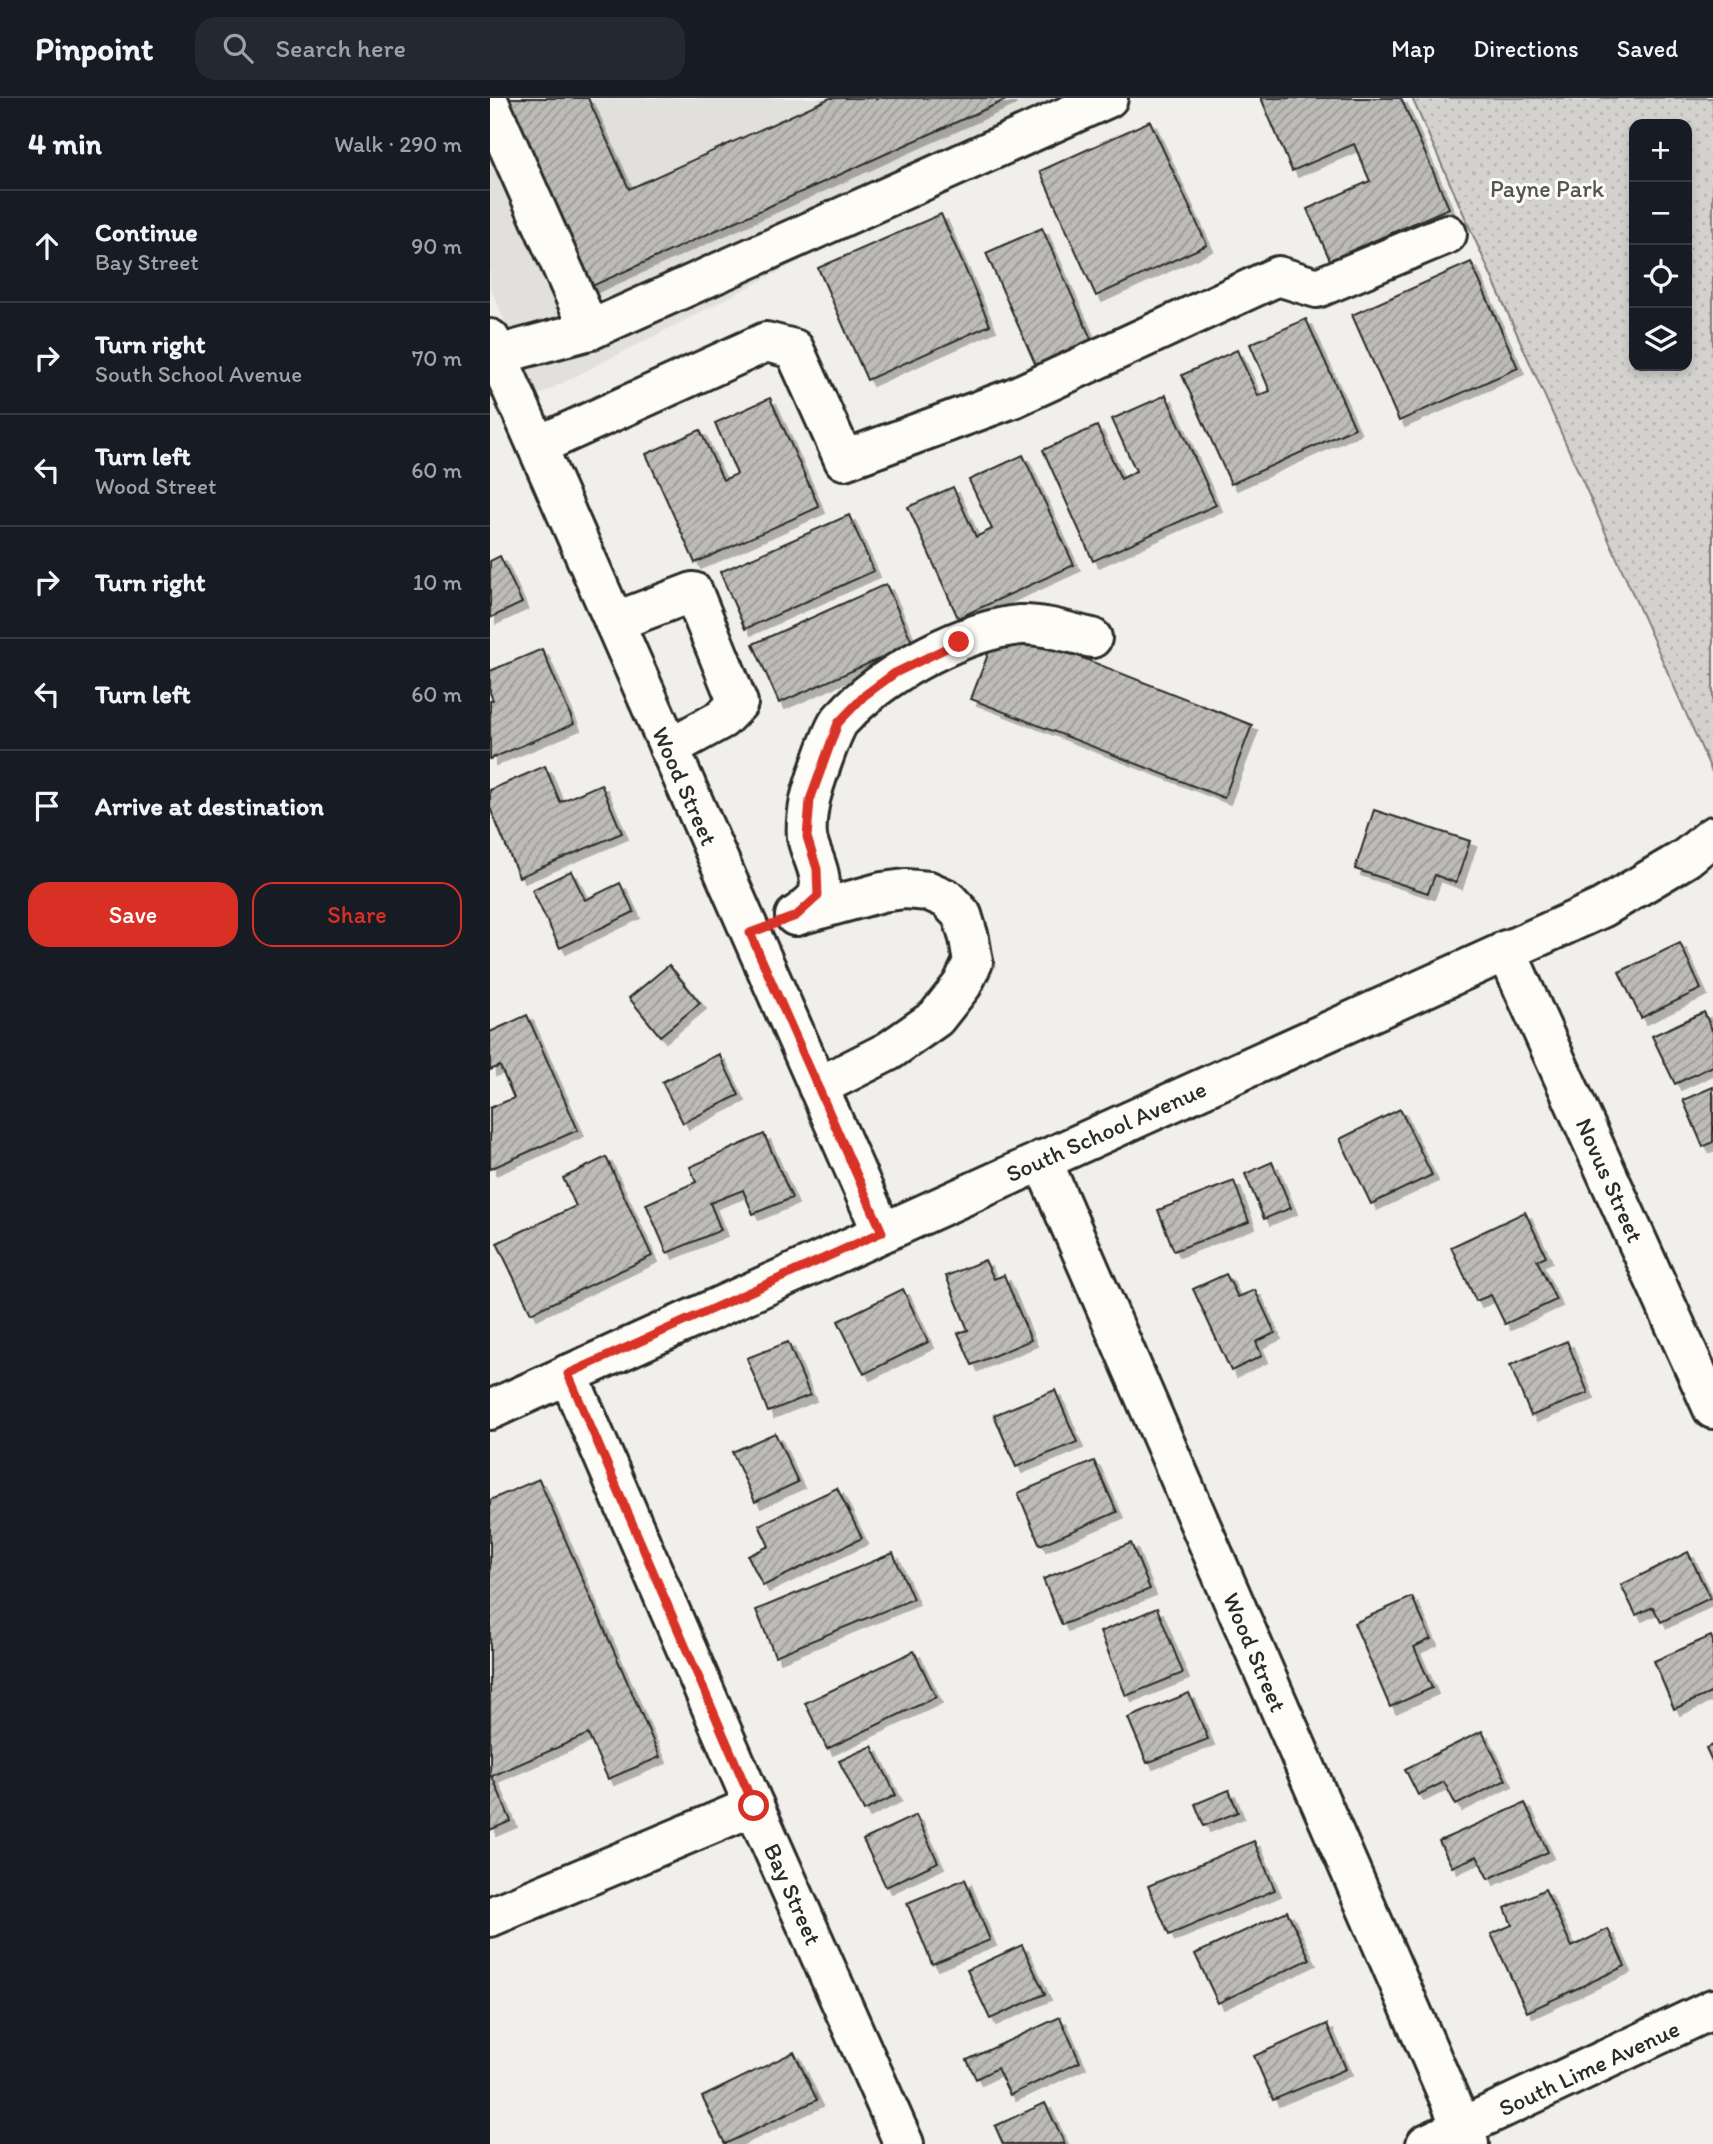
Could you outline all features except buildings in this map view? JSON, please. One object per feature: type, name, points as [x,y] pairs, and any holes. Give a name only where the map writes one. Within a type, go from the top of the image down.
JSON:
[{"type":"street","points":[[494,347],[590,330],[1108,98]]},
{"type":"street","points":[[490,105],[590,330]]},
{"type":"street","points":[[537,446],[766,342],[794,349],[844,460],[1013,398],[1278,276],[1317,288],[1447,234]]},
{"type":"street","name":"Wood Street","points":[[494,347],[882,1232]]},
{"type":"street","points":[[614,622],[693,592],[738,703],[722,719],[669,748]]},
{"type":"street","points":[[796,916],[818,896],[819,888],[817,869],[807,837],[810,800],[838,723],[865,695],[895,673],[926,657],[995,630],[1018,625],[1038,625],[1092,638]]},
{"type":"street","name":"South School Avenue","points":[[490,1410],[1602,908],[1686,858],[1713,836]]},
{"type":"street","points":[[750,933],[796,916],[882,892],[905,889],[929,891],[947,899],[962,915],[972,962],[962,985],[936,1018],[889,1051],[818,1087]]},
{"type":"street","name":"Novus Street","points":[[1506,950],[1713,1409]]},
{"type":"street","name":"Wood Street","points":[[1042,1160],[1465,2136]]},
{"type":"street","name":"Bay Street","points":[[568,1374],[754,1806],[904,2144]]},
{"type":"street","points":[[490,1917],[754,1806]]},
{"type":"street","name":"South Lime Avenue","points":[[1426,2144],[1465,2136],[1713,2009]]},
{"type":"shaded area","points":[[490,98],[1117,98],[537,396],[490,287]]},
{"type":"green space","name":"Payne Park","points":[[1412,98],[1713,98],[1713,774]]},
{"type":"route","points":[[754,1806],[568,1374],[882,1232],[750,933],[796,916],[818,896],[817,869],[807,837],[810,800],[838,723],[865,695],[895,673],[959,642]]}]
